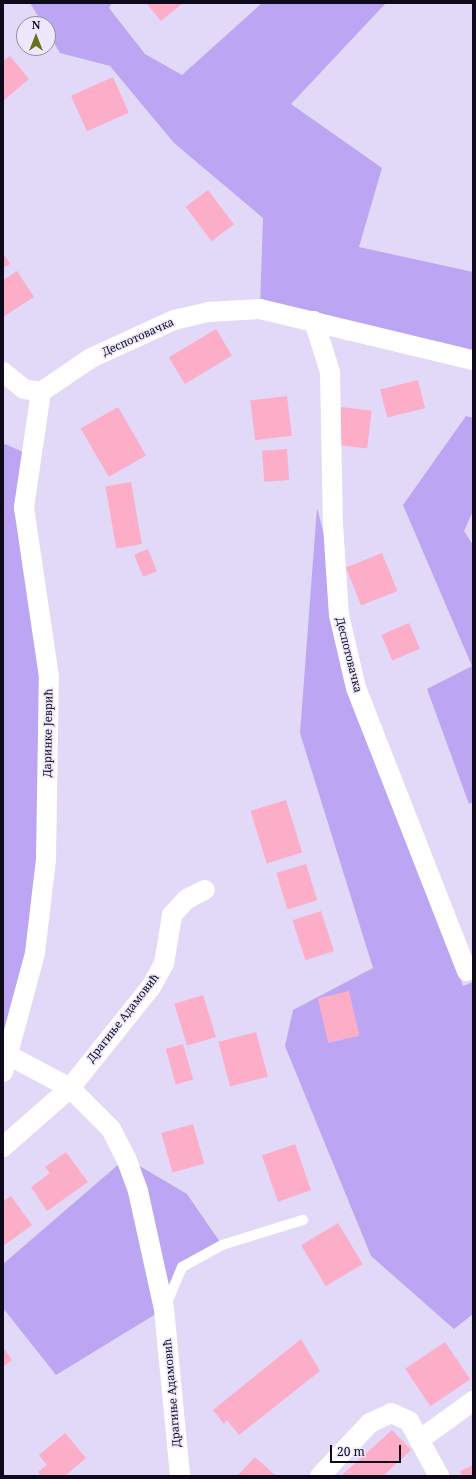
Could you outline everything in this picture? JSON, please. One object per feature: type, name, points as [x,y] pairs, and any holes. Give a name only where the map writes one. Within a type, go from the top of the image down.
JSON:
[{"type":"street","name":"Деспотовачка","points":[[41,392],[90,358],[174,320],[208,312],[260,309],[473,360]]},
{"type":"street","name":"Деспотовачка","points":[[314,321],[330,372],[333,525],[339,616],[356,688],[467,971]]},
{"type":"street","points":[[3,372],[24,389],[41,392]]},
{"type":"street","name":"Даринке Јеврић","points":[[6,1063],[35,953],[46,859],[48,671],[24,507],[41,392]]},
{"type":"street","name":"Драгиње Адамовић","points":[[70,1088],[151,987],[164,964],[172,915],[187,899],[205,890]]},
{"type":"street","name":"Драгиње Адамовић","points":[[6,1063],[70,1088],[112,1129],[126,1158],[138,1191],[164,1309],[180,1476]]},
{"type":"street","points":[[3,1147],[70,1088]]},
{"type":"street","points":[[419,1440],[473,1401]]},
{"type":"street","points":[[320,1476],[370,1422],[381,1416],[400,1415],[409,1421],[439,1476]]},
{"type":"lane","name":"Драгиње Адамовић","points":[[164,1309],[182,1268],[222,1246],[303,1220]]},
{"type":"shaded area","points":[[30,3],[112,3],[109,8],[145,54],[182,75],[262,3],[386,3],[291,104],[382,168],[359,247],[473,272],[473,360],[260,309],[263,218],[174,143],[110,66],[60,53],[56,46],[56,16],[38,16]]},
{"type":"shaded area","points":[[466,416],[473,418],[473,511],[464,531],[473,545],[473,802],[469,804],[427,689],[472,666],[403,505]]},
{"type":"shaded area","points":[[3,443],[32,456],[25,490],[47,657],[46,859],[3,1072]]},
{"type":"shaded area","points":[[317,508],[370,711],[463,986],[473,982],[473,1314],[454,1329],[371,1256],[285,1046],[293,1010],[373,968],[300,733]]},
{"type":"shaded area","points":[[126,1158],[187,1194],[222,1245],[182,1267],[164,1309],[56,1375],[3,1308],[3,1264]]},
{"type":"building","points":[[146,3],[183,3],[161,21]]},
{"type":"building","points":[[10,56],[29,79],[3,101],[3,61]]},
{"type":"building","points":[[113,77],[129,113],[87,131],[71,96]]},
{"type":"building","points":[[208,190],[234,224],[212,241],[186,207]]},
{"type":"building","points":[[3,253],[10,264],[3,268]]},
{"type":"building","points":[[17,271],[34,297],[3,317],[3,280]]},
{"type":"building","points":[[216,329],[232,356],[185,384],[169,357]]},
{"type":"building","points":[[418,380],[425,408],[387,418],[380,389]]},
{"type":"building","points":[[287,396],[292,436],[255,440],[250,401]]},
{"type":"building","points":[[118,407],[146,455],[109,477],[81,428]]},
{"type":"building","points":[[341,407],[372,411],[367,448],[336,445]]},
{"type":"building","points":[[287,449],[289,480],[264,482],[262,451]]},
{"type":"building","points":[[131,482],[142,544],[116,549],[105,487]]},
{"type":"building","points":[[148,549],[157,571],[143,577],[134,555]]},
{"type":"building","points":[[382,553],[397,591],[361,606],[346,568]]},
{"type":"building","points":[[409,623],[420,649],[392,660],[381,635]]},
{"type":"building","points":[[286,800],[302,853],[267,863],[251,811]]},
{"type":"building","points":[[306,864],[317,900],[287,909],[276,873]]},
{"type":"building","points":[[321,911],[334,951],[305,960],[292,920]]},
{"type":"building","points":[[349,991],[359,1036],[328,1043],[318,998]]},
{"type":"building","points":[[203,995],[216,1037],[187,1046],[174,1004]]},
{"type":"building","points":[[256,1032],[268,1076],[230,1087],[218,1042]]},
{"type":"building","points":[[183,1044],[193,1080],[176,1085],[166,1049]]},
{"type":"building","points":[[193,1124],[204,1163],[173,1173],[161,1133]]},
{"type":"building","points":[[295,1144],[311,1190],[278,1202],[262,1155]]},
{"type":"building","points":[[66,1152],[88,1182],[47,1211],[31,1187],[50,1173],[45,1167]]},
{"type":"building","points":[[11,1196],[32,1225],[3,1246],[3,1202]]},
{"type":"building","points":[[338,1223],[363,1264],[326,1286],[301,1245]]},
{"type":"building","points":[[301,1339],[320,1371],[239,1435],[227,1420],[224,1424],[213,1410]]},
{"type":"building","points":[[445,1342],[470,1379],[430,1406],[405,1369]]},
{"type":"building","points":[[3,1347],[12,1360],[3,1367]]},
{"type":"building","points":[[392,1430],[411,1450],[383,1476],[345,1476],[343,1474]]},
{"type":"building","points":[[65,1433],[86,1458],[65,1476],[41,1476],[38,1472],[47,1465],[39,1455]]},
{"type":"building","points":[[255,1457],[276,1476],[237,1476]]},
{"type":"building","points":[[473,1465],[473,1476],[462,1476],[460,1471]]}]
